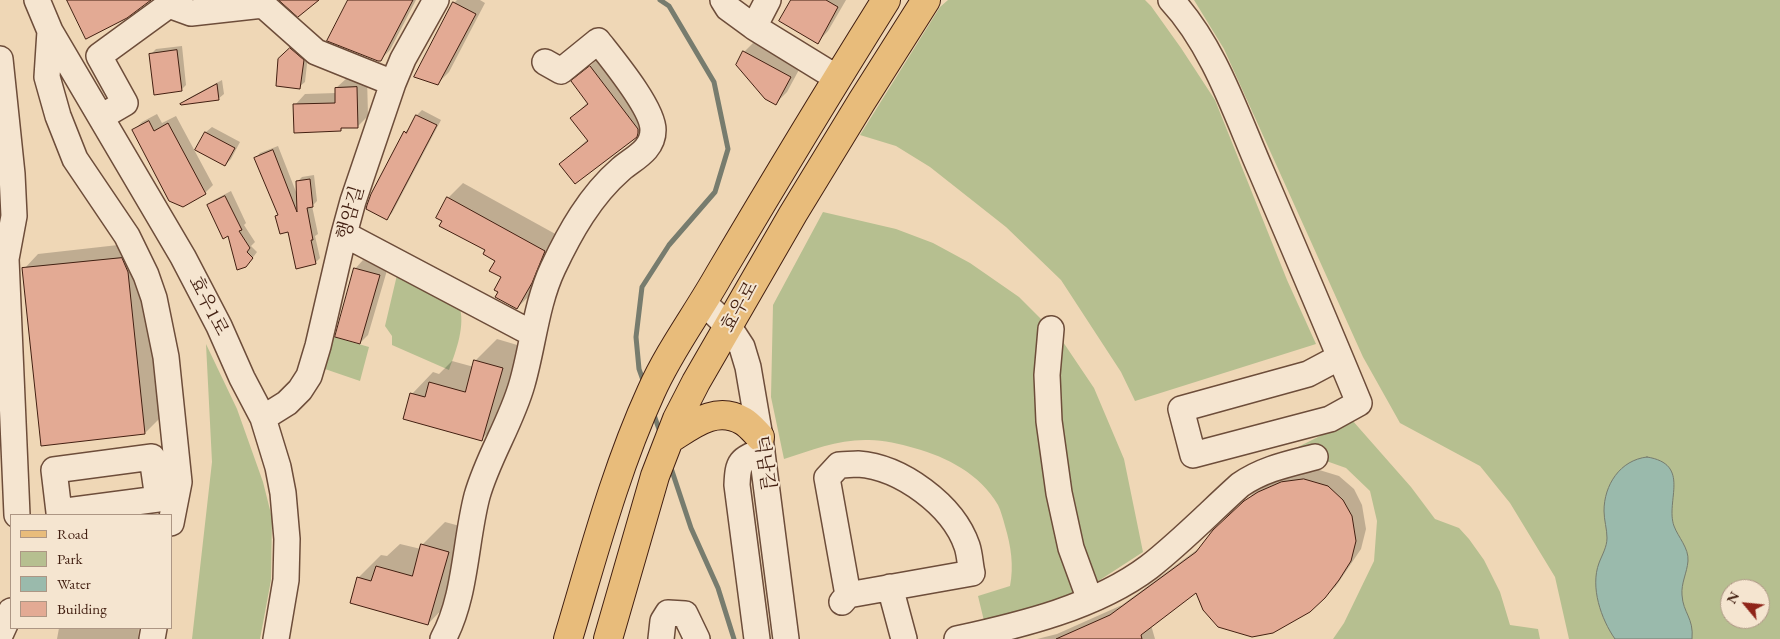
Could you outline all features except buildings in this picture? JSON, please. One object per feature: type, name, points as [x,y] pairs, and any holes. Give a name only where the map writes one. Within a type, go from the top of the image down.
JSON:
[{"type":"main road","name":"효우로","points":[[568,639],[614,488],[651,391],[765,195],[886,0]]},
{"type":"main road","name":"효우로","points":[[608,639],[655,476],[677,419],[696,382],[760,271],[842,133],[926,0]]},
{"type":"main road","points":[[670,439],[704,418],[724,414],[745,421],[761,444]]},
{"type":"street","name":"효우1로","points":[[37,0],[50,31],[183,257],[219,326],[242,378],[263,418],[278,467],[283,493],[287,539],[286,580],[276,639]]},
{"type":"street","name":"행암길","points":[[263,418],[287,403],[300,390],[309,376],[353,201],[393,83],[403,60],[436,0]]},
{"type":"street","points":[[723,0],[728,8],[754,27],[837,78]]},
{"type":"street","points":[[754,27],[768,0]]},
{"type":"street","points":[[1171,0],[1202,41],[1227,93],[1340,357],[1359,403],[1330,419],[1193,455],[1181,409],[1308,374],[1340,357]]},
{"type":"street","points":[[101,117],[126,103],[99,56],[169,4],[191,13],[263,5],[316,52],[393,83]]},
{"type":"street","points":[[50,31],[48,77],[58,116],[75,159],[127,236],[146,275],[154,298],[166,357],[167,481],[170,514]]},
{"type":"street","points":[[443,639],[456,603],[477,498],[486,470],[509,423],[522,385],[548,278],[574,225],[594,198],[620,170],[644,151],[651,142],[653,130],[650,118],[634,90],[598,41],[560,71],[545,62]]},
{"type":"street","points":[[0,59],[12,174],[14,216],[3,256],[17,514]]},
{"type":"street","points":[[344,234],[533,334]]},
{"type":"street","name":"덕남길","points":[[703,302],[729,326],[742,347],[748,367],[761,444],[786,639]]},
{"type":"street","points":[[1051,329],[1047,384],[1049,421],[1059,493],[1071,548],[1090,600]]},
{"type":"street","points":[[757,639],[737,485],[738,467],[742,460],[761,444]]},
{"type":"street","points":[[957,639],[1016,626],[1090,600],[1147,568],[1252,476],[1272,467],[1315,456]]},
{"type":"street","points":[[859,464],[889,472],[915,485],[939,503],[954,522],[967,546],[972,573],[890,587],[845,599],[827,478],[839,465],[859,464]]},
{"type":"street","points":[[890,587],[904,639]]},
{"type":"street","points":[[0,635],[10,613]]},
{"type":"street","points":[[661,639],[663,621],[668,613],[685,614],[697,639]]},
{"type":"green space","points":[[948,0],[1145,0],[1181,48],[1215,100],[1287,280],[1316,344],[1135,401],[1121,372],[1061,280],[1006,227],[930,167],[896,146],[860,135],[940,7]]},
{"type":"green space","points":[[1194,0],[1780,0],[1780,639],[1569,639],[1555,577],[1510,503],[1480,466],[1400,423],[1363,357],[1224,49]]},
{"type":"green space","points":[[823,212],[896,229],[933,243],[970,263],[1019,297],[1061,339],[1094,388],[1124,459],[1143,552],[1086,589],[1031,612],[985,625],[978,596],[1010,586],[1012,571],[1010,548],[1002,515],[991,494],[982,484],[962,468],[939,456],[892,442],[847,441],[784,459],[771,397],[773,305]]},
{"type":"green space","points":[[397,275],[459,305],[461,329],[449,370],[392,345],[392,336],[385,326]]},
{"type":"green space","points":[[331,336],[369,347],[360,381],[322,368]]},
{"type":"green space","points":[[206,344],[237,409],[263,482],[272,518],[271,580],[260,639],[192,639],[212,462]]},
{"type":"green space","points":[[1352,420],[1411,487],[1435,519],[1459,528],[1469,539],[1484,560],[1500,592],[1510,625],[1538,629],[1540,639],[1333,639],[1344,623],[1374,561],[1377,521],[1370,491],[1346,468],[1315,457],[1298,447]]},
{"type":"water","points":[[1647,457],[1661,461],[1669,467],[1673,475],[1672,516],[1674,526],[1688,556],[1682,595],[1684,607],[1690,621],[1692,639],[1615,639],[1605,622],[1598,603],[1596,592],[1597,572],[1607,541],[1604,511],[1610,483],[1615,475],[1629,463]]},
{"type":"waterway","points":[[644,383],[639,369],[636,337],[642,287],[669,245],[715,192],[728,149],[714,82],[669,6],[660,0]]},
{"type":"waterway","points":[[653,412],[661,435]]},
{"type":"waterway","points":[[670,465],[691,528],[718,588],[734,639]]}]
